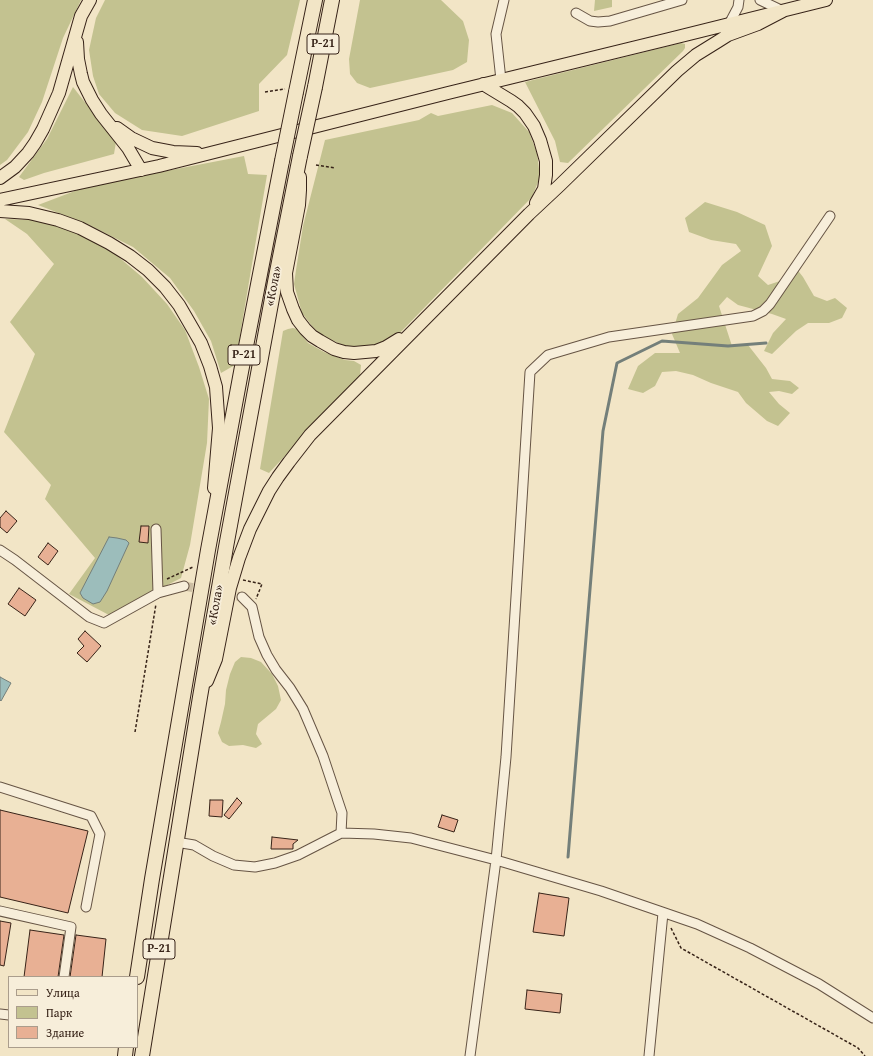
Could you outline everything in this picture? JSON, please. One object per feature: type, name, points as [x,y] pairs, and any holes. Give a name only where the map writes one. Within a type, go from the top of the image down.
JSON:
[{"type":"highway","name":"Р-21","points":[[293,91],[315,0]]},
{"type":"highway","name":"Р-21","points":[[300,156],[332,0]]},
{"type":"highway","name":"«Кола»","points":[[137,976],[152,879],[208,550],[282,161],[293,91]]},
{"type":"highway","name":"«Кола»","points":[[142,1056],[200,697],[247,429],[300,156]]},
{"type":"main road","points":[[91,0],[79,31],[77,44],[81,74],[87,91],[96,107],[128,148],[141,170]]},
{"type":"main road","points":[[0,178],[15,167],[28,153],[43,129],[59,93],[81,16],[91,0]]},
{"type":"main road","points":[[309,0],[309,27]]},
{"type":"main road","points":[[0,200],[141,170],[826,0]]},
{"type":"main road","points":[[200,697],[216,659],[230,588],[250,529],[269,491],[310,435],[529,214],[677,71],[696,55],[728,35],[758,24],[783,11]]},
{"type":"main road","points":[[483,84],[518,106],[534,126],[540,140],[546,161],[544,189],[529,214]]},
{"type":"main road","points":[[106,120],[131,138],[152,148],[169,152],[206,154]]},
{"type":"main road","points":[[300,156],[299,205],[286,273],[287,292],[298,320],[308,332],[320,342],[334,349],[354,353],[376,351],[413,330]]},
{"type":"main road","points":[[0,211],[29,214],[58,220],[80,228],[110,243],[139,263],[156,278],[172,295],[184,312],[197,334],[207,356],[214,378],[217,397],[219,428],[208,550]]},
{"type":"street","points":[[502,80],[496,34],[504,0]]},
{"type":"street","points":[[576,13],[590,21],[610,21],[682,0]]},
{"type":"street","points":[[729,24],[738,8],[739,0]]},
{"type":"street","points":[[760,0],[783,11]]},
{"type":"street","points":[[470,1056],[496,860],[506,757],[530,372],[548,355],[609,337],[753,316],[763,311],[770,304],[830,216]]},
{"type":"street","points":[[156,529],[158,589]]},
{"type":"street","points":[[0,550],[89,617],[104,623],[158,589],[184,586]]},
{"type":"street","points":[[242,597],[252,607],[259,637],[267,655],[303,709],[323,756],[342,813],[341,833]]},
{"type":"street","points":[[0,787],[91,816],[100,834],[86,907]]},
{"type":"street","points":[[176,842],[194,845],[213,856],[234,865],[256,867],[275,863],[298,855],[341,833],[374,834],[411,838],[496,860],[601,891],[697,924],[750,948],[819,984],[873,1018]]},
{"type":"street","points":[[0,911],[71,927],[64,976]]},
{"type":"street","points":[[649,1056],[663,913]]},
{"type":"path","points":[[266,92],[293,91]]},
{"type":"path","points":[[316,165],[336,168]]},
{"type":"path","points":[[135,732],[154,623],[158,589],[193,567]]},
{"type":"path","points":[[247,581],[262,584],[252,607]]},
{"type":"path","points":[[663,913],[681,948],[858,1048],[865,1056]]},
{"type":"green space","points":[[0,0],[81,0],[63,38],[42,102],[28,132],[7,160],[0,165]]},
{"type":"green space","points":[[105,0],[300,0],[287,55],[259,84],[259,111],[182,136],[142,130],[115,113],[99,94],[93,76],[89,50],[96,18]]},
{"type":"green space","points":[[360,0],[441,0],[463,21],[469,40],[467,62],[453,70],[370,88],[357,83],[350,74],[349,59]]},
{"type":"green space","points":[[595,0],[612,0],[612,7],[594,11]]},
{"type":"green space","points":[[681,43],[685,44],[683,51],[568,163],[560,162],[555,141],[525,82]]},
{"type":"green space","points":[[73,87],[116,142],[114,154],[24,180],[19,177],[47,139]]},
{"type":"green space","points":[[492,105],[512,113],[529,132],[537,153],[540,177],[532,197],[392,341],[368,348],[350,348],[321,335],[302,313],[294,284],[303,226],[325,140],[419,120],[431,113],[438,116]]},
{"type":"green space","points":[[244,156],[248,174],[267,175],[235,365],[221,373],[211,341],[194,311],[170,278],[133,247],[87,224],[38,205],[88,186]]},
{"type":"green space","points":[[705,202],[737,212],[765,225],[772,246],[758,276],[768,285],[780,281],[792,263],[803,277],[814,296],[827,301],[835,298],[847,308],[842,318],[829,323],[808,323],[796,331],[772,354],[764,351],[773,333],[786,319],[738,305],[727,297],[719,306],[732,346],[748,345],[766,368],[772,379],[790,381],[799,388],[792,394],[779,391],[769,392],[779,404],[790,413],[778,426],[767,421],[746,403],[738,392],[693,375],[676,371],[662,372],[655,386],[643,393],[628,389],[638,366],[655,353],[680,353],[672,334],[678,314],[698,298],[722,265],[741,251],[736,244],[711,240],[689,232],[685,218]]},
{"type":"green space","points":[[5,219],[34,220],[66,226],[108,248],[142,277],[167,304],[185,330],[209,399],[207,443],[190,545],[181,578],[109,615],[69,594],[95,558],[45,499],[51,485],[4,432],[35,354],[10,322],[54,264],[27,234]]},
{"type":"green space","points":[[293,328],[297,329],[308,343],[324,352],[345,360],[354,361],[361,365],[360,376],[269,473],[260,469],[283,331]]},
{"type":"green space","points":[[241,657],[251,658],[261,662],[272,674],[278,686],[281,700],[276,709],[258,724],[256,734],[262,744],[256,748],[243,745],[229,746],[222,742],[218,733],[230,674],[235,662]]},
{"type":"water","points":[[109,537],[126,540],[129,543],[107,591],[100,602],[93,604],[83,598],[80,593]]},
{"type":"water","points":[[0,677],[11,683],[1,701],[0,700]]},
{"type":"building","points":[[6,511],[17,521],[7,533],[0,527],[0,518]]},
{"type":"building","points":[[141,526],[149,526],[148,543],[139,542]]},
{"type":"building","points":[[48,543],[58,551],[48,565],[38,557]]},
{"type":"building","points":[[19,588],[36,600],[25,616],[8,604]]},
{"type":"building","points":[[85,631],[101,646],[87,662],[77,653],[84,646],[78,639]]},
{"type":"building","points":[[237,798],[242,803],[229,819],[224,815]]},
{"type":"building","points":[[210,800],[223,800],[222,817],[209,816]]},
{"type":"building","points":[[0,810],[88,831],[68,913],[0,897]]},
{"type":"building","points":[[442,815],[458,820],[454,832],[438,827]]},
{"type":"building","points":[[272,837],[298,840],[293,844],[293,849],[271,849]]},
{"type":"building","points":[[539,893],[569,898],[564,936],[533,932]]},
{"type":"building","points":[[0,921],[11,923],[4,966],[0,965]]},
{"type":"building","points":[[30,930],[64,935],[58,976],[24,976]]},
{"type":"building","points":[[76,935],[106,939],[102,976],[70,976]]},
{"type":"building","points":[[527,990],[562,994],[560,1013],[525,1009]]},
{"type":"waterway","points":[[568,857],[603,431],[617,363],[662,341],[728,346],[766,343]]},
{"type":"tunnel","points":[[184,586],[242,597]]}]
